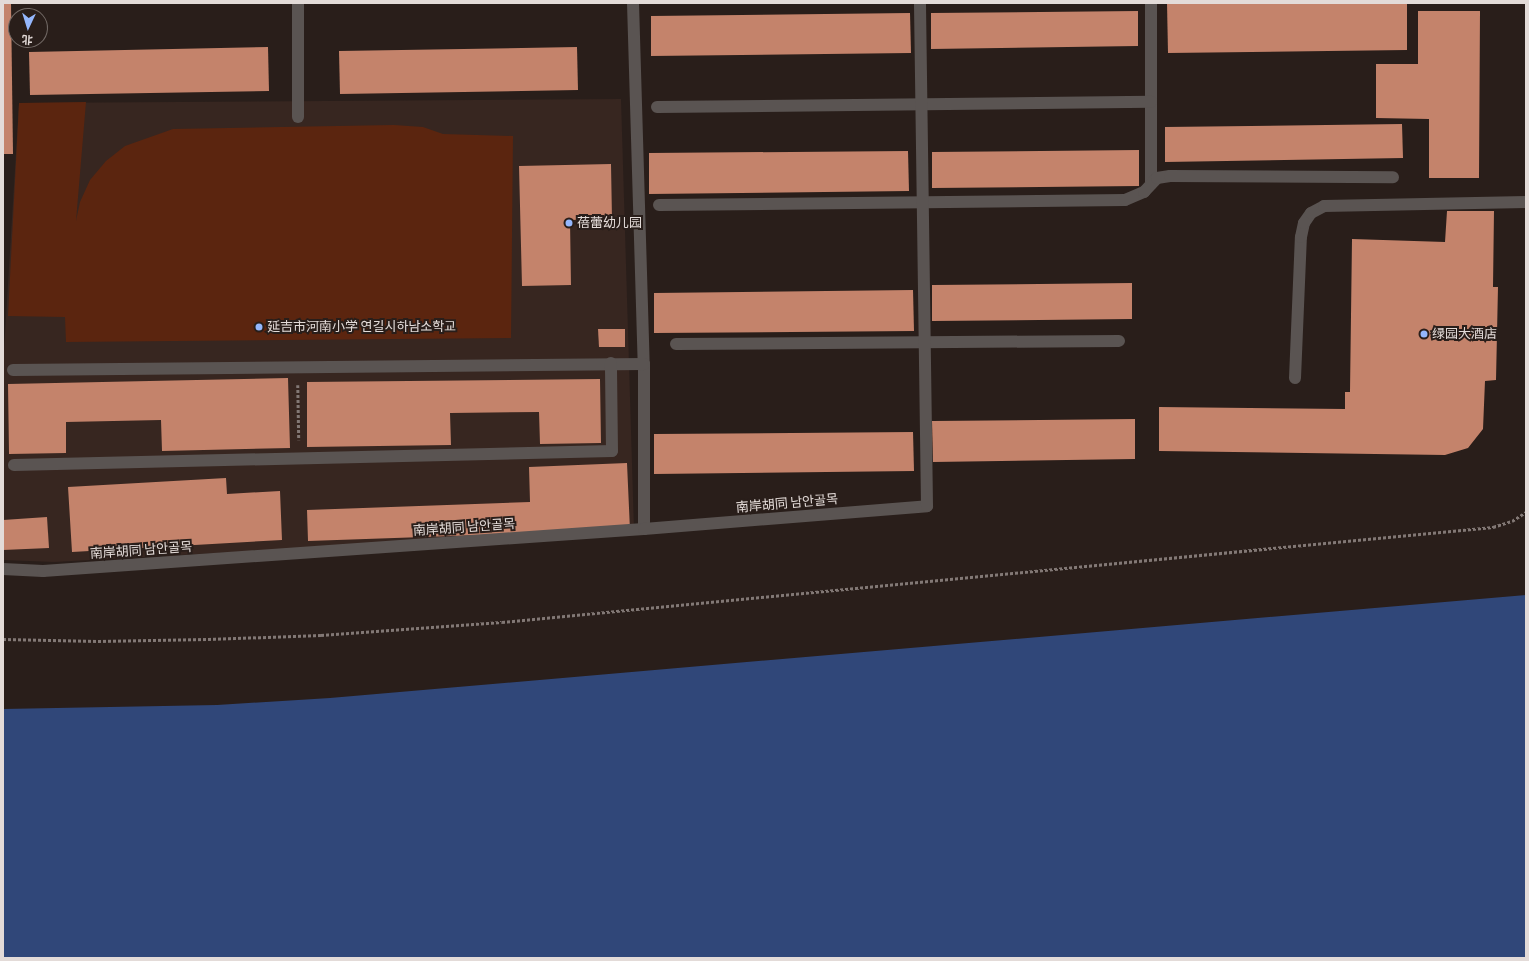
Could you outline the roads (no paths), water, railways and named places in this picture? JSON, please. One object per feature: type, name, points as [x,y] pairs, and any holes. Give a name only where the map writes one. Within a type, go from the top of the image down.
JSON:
[{"type":"street","points":[[298,3],[298,116]]},
{"type":"street","points":[[633,3],[644,364],[644,529]]},
{"type":"street","points":[[920,3],[925,343]]},
{"type":"street","points":[[1151,3],[1151,184]]},
{"type":"street","points":[[657,107],[1151,102]]},
{"type":"street","points":[[659,205],[1125,200],[1135,198],[1157,178],[1170,176],[1393,177]]},
{"type":"street","points":[[1295,378],[1301,237],[1304,223],[1311,213],[1324,206],[1526,202]]},
{"type":"street","points":[[676,344],[1119,341]]},
{"type":"street","name":"南岸胡同 남안골목","points":[[3,569],[42,572],[644,529],[927,506],[925,343]]},
{"type":"street","points":[[13,370],[612,362],[644,364]]},
{"type":"street","points":[[14,465],[612,451],[612,362]]},
{"type":"water","points":[[1526,595],[1526,958],[3,958],[3,709],[217,705],[330,698]]},
{"type":"place","name":"蓓蕾幼儿园","points":[[569,223]]},
{"type":"place","name":"延吉市河南小学 연길시하남소학교","points":[[259,327]]},
{"type":"place","name":"绿园大酒店","points":[[1424,334]]}]
